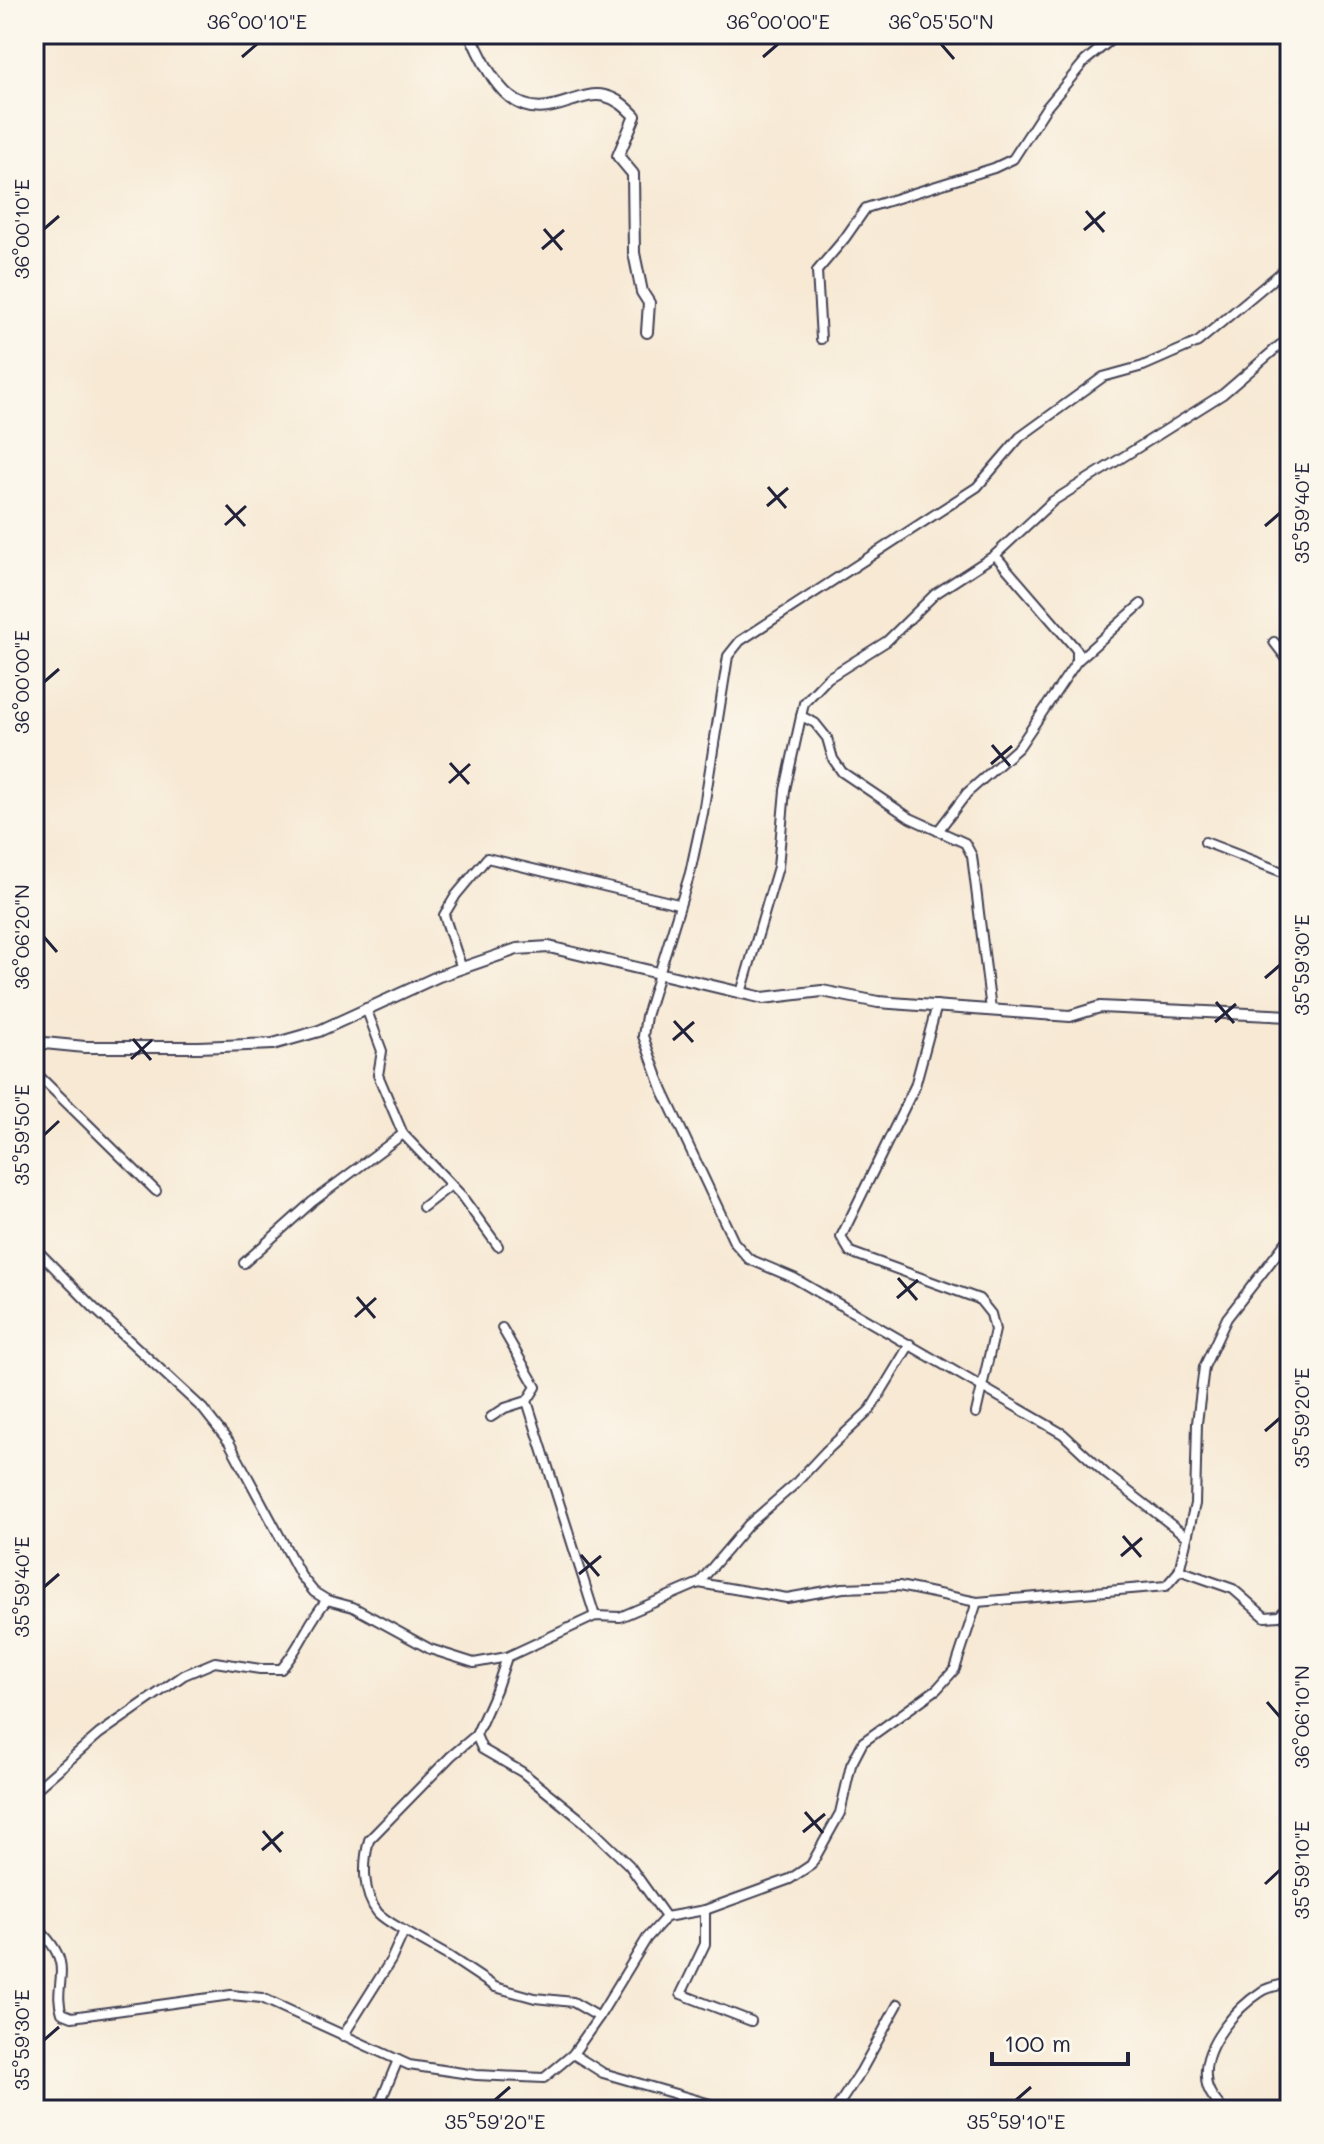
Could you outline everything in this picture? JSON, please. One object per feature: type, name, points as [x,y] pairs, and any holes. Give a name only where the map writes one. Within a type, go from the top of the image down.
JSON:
[{"type":"street","points":[[470,34],[487,68],[510,97],[530,107],[552,107],[602,95],[621,102],[635,116],[618,156],[633,174],[634,253],[642,292],[649,303],[647,332]]},
{"type":"street","points":[[821,339],[817,271],[866,208],[994,168],[1013,159],[1046,108],[1085,61],[1118,34]]},
{"type":"street","points":[[1187,1537],[1106,1474],[1063,1434],[794,1278],[749,1259],[734,1242],[663,1091],[643,1036],[678,904],[690,873],[703,813],[728,656],[740,641],[977,487],[1020,437],[1103,377],[1143,366],[1198,342],[1290,265]]},
{"type":"street","points":[[741,993],[778,867],[785,790],[804,703],[828,678],[887,641],[935,594],[995,555],[1053,501],[1223,394],[1280,345],[1290,341]]},
{"type":"street","points":[[995,555],[1077,650],[1077,661]]},
{"type":"street","points":[[938,831],[967,793],[1019,747],[1077,661],[1141,604]]},
{"type":"street","points":[[1274,642],[1290,663]]},
{"type":"street","points":[[801,716],[815,723],[827,738],[833,759],[842,772],[910,818],[965,843],[972,856],[991,1010]]},
{"type":"street","points":[[1205,842],[1290,875]]},
{"type":"street","points":[[462,969],[444,915],[456,895],[487,858],[678,904]]},
{"type":"street","points":[[34,1042],[85,1047],[273,1044],[319,1031],[366,1008],[517,949],[549,947],[763,998],[822,991],[878,1002],[1070,1016],[1100,1007],[1290,1016]]},
{"type":"street","points":[[937,1005],[915,1086],[841,1237],[850,1252],[979,1299],[991,1314],[995,1330],[976,1413]]},
{"type":"street","points":[[366,1008],[382,1051],[378,1075],[403,1134],[451,1185],[498,1246]]},
{"type":"street","points":[[34,1071],[156,1191]]},
{"type":"street","points":[[244,1263],[312,1202],[403,1134]]},
{"type":"street","points":[[423,1207],[451,1185]]},
{"type":"street","points":[[699,1583],[787,1598],[843,1588],[899,1586],[977,1602],[1166,1586],[1179,1570],[1195,1504],[1197,1423],[1204,1367],[1227,1318],[1290,1237]]},
{"type":"street","points":[[34,1247],[94,1308],[203,1409],[229,1442],[301,1576],[314,1592],[327,1600],[353,1607],[430,1649],[474,1663],[507,1657],[595,1616],[620,1617],[699,1583],[748,1525],[794,1485],[870,1410],[910,1344]]},
{"type":"street","points":[[491,1417],[505,1408],[527,1401],[536,1387],[502,1328]]},
{"type":"street","points":[[527,1401],[595,1616]]},
{"type":"street","points":[[1179,1570],[1233,1589],[1265,1617],[1279,1616],[1290,1605]]},
{"type":"street","points":[[34,1791],[99,1734],[184,1675],[215,1662],[281,1669],[292,1657],[314,1615],[327,1600]]},
{"type":"street","points":[[34,1925],[45,1934],[60,1962],[57,2001],[62,2013],[72,2017],[231,1995],[262,1998],[409,2065],[476,2075],[544,2078],[573,2054],[647,1938],[666,1917],[705,1910],[790,1879],[811,1865],[840,1813],[851,1765],[863,1742],[937,1689],[955,1669],[977,1602]]},
{"type":"street","points":[[507,1657],[476,1735],[451,1756],[369,1840],[365,1875],[369,1896],[379,1913],[495,1987],[535,1998],[573,2002],[599,2017]]},
{"type":"street","points":[[476,1735],[482,1749],[522,1772],[618,1854],[666,1917]]},
{"type":"street","points":[[705,1910],[705,1944],[681,1994],[751,2021]]},
{"type":"street","points":[[343,2036],[391,1960],[404,1931]]},
{"type":"street","points":[[1223,2110],[1208,2090],[1205,2076],[1213,2045],[1238,2012],[1259,1993],[1285,1984],[1290,1987]]},
{"type":"street","points":[[835,2110],[861,2071],[898,2004]]},
{"type":"street","points":[[573,2054],[603,2073],[731,2110]]},
{"type":"street","points":[[377,2110],[398,2060]]}]
